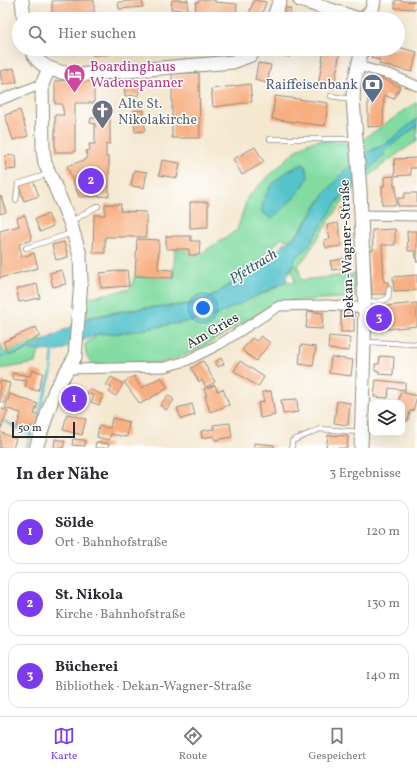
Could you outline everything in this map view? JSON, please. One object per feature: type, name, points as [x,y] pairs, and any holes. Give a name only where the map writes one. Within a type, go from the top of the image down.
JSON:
[{"type":"street","points":[[22,0],[23,12]]},
{"type":"street","points":[[276,12],[280,0]]},
{"type":"street","points":[[300,0],[337,12]]},
{"type":"street","points":[[370,12],[372,10],[374,0]]},
{"type":"street","points":[[35,56],[49,69],[77,75],[233,62],[248,56]]},
{"type":"street","name":"Dekan-Wagner-Straße","points":[[360,56],[353,99],[360,191],[365,305],[361,448]]},
{"type":"street","points":[[358,66],[392,75],[417,86]]},
{"type":"street","points":[[36,448],[55,390],[69,369],[76,354],[82,280],[80,255],[72,227],[45,163],[43,151],[42,84],[49,69]]},
{"type":"street","points":[[0,100],[42,84]]},
{"type":"street","points":[[361,215],[417,216]]},
{"type":"street","name":"Am Gries","points":[[69,369],[165,367],[186,361],[220,344],[279,306],[365,305]]},
{"type":"lane","points":[[331,96],[353,99]]},
{"type":"lane","points":[[270,139],[356,142]]},
{"type":"lane","points":[[16,200],[18,184],[50,174]]},
{"type":"lane","points":[[26,248],[72,227],[98,206]]},
{"type":"lane","points":[[365,305],[385,300],[388,298],[389,289]]},
{"type":"lane","points":[[364,342],[417,344]]},
{"type":"lane","points":[[292,448],[292,441],[320,429],[362,432]]},
{"type":"green space","points":[[417,102],[417,141],[384,164],[353,191],[336,211],[296,268],[298,266],[301,280],[356,274],[354,297],[278,302],[206,345],[178,358],[162,363],[93,364],[89,360],[86,353],[85,344],[98,334],[152,328],[265,293],[287,281],[291,283],[295,282],[292,271],[288,273],[294,266],[294,258],[306,249],[332,208],[350,189],[384,145],[367,153],[337,180],[295,236],[289,241],[282,238],[261,258],[263,259],[218,293],[195,303],[108,313],[87,318],[86,298],[130,289],[135,276],[173,278],[175,249],[189,249],[190,255],[199,255],[237,230],[248,196],[293,153],[307,143],[320,140],[343,141],[346,144],[356,144]],"holes":[[[269,188],[289,201],[279,213]]]},
{"type":"green space","points":[[42,338],[36,363],[0,369],[0,342],[4,352],[7,352]]},
{"type":"water","points":[[417,119],[417,126],[385,150],[384,155],[340,198],[306,249],[295,258],[287,276],[287,281],[213,317],[123,333],[98,334],[59,351],[26,350],[87,318],[145,308],[187,305],[211,297],[235,281],[248,268],[263,259],[273,257],[285,242],[287,243],[300,232],[324,195],[346,169],[365,153],[384,145]]},
{"type":"water","points":[[304,164],[308,176],[303,186],[293,199],[272,219],[262,212],[266,195],[275,182],[289,171]]},
{"type":"building","points":[[94,0],[94,12],[52,12],[52,1]]},
{"type":"building","points":[[146,0],[142,1],[143,7],[119,9],[118,2]]},
{"type":"building","points":[[172,0],[188,0],[187,10],[171,9]]},
{"type":"building","points":[[199,0],[215,0],[215,2],[237,4],[236,12],[195,12],[196,2],[199,2]]},
{"type":"building","points":[[254,0],[266,2],[262,12],[250,12]]},
{"type":"building","points":[[395,0],[416,2],[416,9],[395,8]]},
{"type":"building","points":[[281,6],[291,9],[290,12],[279,12]]},
{"type":"building","points":[[405,49],[417,52],[412,72],[379,64],[380,60],[371,58],[372,56],[405,56]]},
{"type":"building","points":[[323,56],[339,56],[334,89],[318,87]]},
{"type":"building","points":[[258,63],[271,65],[267,83],[255,80]]},
{"type":"building","points":[[14,68],[17,82],[2,85],[0,71]]},
{"type":"building","points":[[172,73],[199,73],[200,138],[172,138]]},
{"type":"building","points":[[377,76],[400,87],[394,99],[384,95],[383,126],[368,127],[368,81]]},
{"type":"building","points":[[94,80],[94,103],[75,103],[75,152],[55,152],[55,115],[64,115],[62,104],[55,104],[55,81]]},
{"type":"building","points":[[139,80],[139,95],[125,96],[124,81]]},
{"type":"building","points":[[250,84],[252,102],[213,107],[211,89]]},
{"type":"building","points":[[275,96],[328,103],[325,126],[272,119]]},
{"type":"building","points":[[20,110],[28,136],[13,140],[5,115]]},
{"type":"building","points":[[144,110],[145,131],[135,132],[133,111]]},
{"type":"building","points":[[107,114],[110,118],[110,144],[106,144],[106,157],[109,157],[109,196],[79,197],[67,166],[87,159],[86,151],[90,150],[89,144],[95,144],[95,124],[90,123],[91,118],[97,118],[100,115]]},
{"type":"building","points":[[255,147],[264,162],[242,175],[233,159]]},
{"type":"building","points":[[16,155],[17,169],[6,170],[5,156]]},
{"type":"building","points":[[417,158],[417,168],[410,168],[411,175],[395,176],[394,159]]},
{"type":"building","points":[[162,160],[180,163],[177,178],[159,175]]},
{"type":"building","points":[[134,170],[147,172],[144,188],[131,186]]},
{"type":"building","points":[[394,176],[394,186],[396,186],[396,205],[382,205],[382,186],[384,186],[384,177]]},
{"type":"building","points":[[33,180],[39,196],[24,201],[19,185]]},
{"type":"building","points":[[405,193],[417,193],[417,206],[398,206],[398,198],[404,198]]},
{"type":"building","points":[[1,196],[6,212],[0,214],[0,197]]},
{"type":"building","points":[[190,202],[208,202],[208,227],[190,228]]},
{"type":"building","points":[[105,204],[121,204],[120,211],[146,212],[146,237],[105,237],[105,253],[93,253],[94,215],[105,215]]},
{"type":"building","points":[[346,207],[348,220],[342,220],[340,208]]},
{"type":"building","points":[[48,214],[53,226],[40,232],[35,219]]},
{"type":"building","points":[[25,215],[32,240],[19,244],[22,257],[34,253],[38,268],[0,278],[0,231],[19,226],[17,218]]},
{"type":"building","points":[[338,223],[342,246],[326,248],[324,240],[330,239],[327,225]]},
{"type":"building","points":[[395,229],[395,245],[382,245],[384,282],[388,282],[388,294],[372,294],[369,250],[373,250],[372,230]]},
{"type":"building","points":[[407,231],[417,231],[417,263],[415,251],[408,251]]},
{"type":"building","points":[[166,236],[191,236],[191,241],[200,241],[199,255],[189,255],[189,249],[166,249]]},
{"type":"building","points":[[137,239],[159,240],[158,269],[173,270],[173,278],[135,276]]},
{"type":"building","points":[[64,242],[68,257],[56,260],[52,245]]},
{"type":"building","points":[[344,259],[345,268],[332,270],[330,261]]},
{"type":"building","points":[[62,270],[66,284],[53,287],[50,273]]},
{"type":"building","points":[[127,270],[129,286],[101,288],[100,273]]},
{"type":"building","points":[[417,275],[417,290],[394,291],[393,277]]},
{"type":"building","points":[[37,284],[40,298],[19,302],[16,289]]},
{"type":"building","points":[[417,303],[417,326],[378,330],[376,307]]},
{"type":"building","points":[[341,310],[354,310],[354,332],[341,332]]},
{"type":"building","points":[[308,311],[323,313],[322,329],[306,328]]},
{"type":"building","points":[[36,327],[40,336],[7,352],[3,342]]},
{"type":"building","points":[[261,336],[270,343],[256,361],[242,350],[252,338],[256,341]]},
{"type":"building","points":[[329,336],[350,338],[349,351],[328,349]]},
{"type":"building","points":[[301,345],[316,347],[313,366],[299,364]]},
{"type":"building","points":[[380,356],[394,357],[393,375],[379,374],[379,371],[375,371],[375,364],[379,364]]},
{"type":"building","points":[[331,357],[353,360],[351,376],[329,373]]},
{"type":"building","points":[[221,358],[224,364],[218,367],[215,362]]},
{"type":"building","points":[[203,361],[215,382],[206,387],[202,380],[199,382],[191,368]]},
{"type":"building","points":[[240,361],[264,377],[258,387],[234,371]]},
{"type":"building","points":[[32,370],[43,373],[38,391],[25,387],[27,381],[12,379],[13,373],[30,376]]},
{"type":"building","points":[[134,376],[141,388],[161,377],[168,388],[140,404],[124,382]]},
{"type":"building","points":[[111,377],[123,384],[116,396],[109,392],[112,388],[106,385]]},
{"type":"building","points":[[376,380],[405,383],[405,390],[389,388],[388,398],[374,397]]},
{"type":"building","points":[[0,381],[10,383],[5,403],[0,402]]},
{"type":"building","points":[[215,385],[217,391],[223,389],[229,405],[210,412],[204,389]]},
{"type":"building","points":[[68,387],[86,395],[79,411],[61,403]]},
{"type":"building","points":[[89,389],[103,395],[99,405],[91,402],[94,396],[87,393]]},
{"type":"building","points":[[271,391],[275,415],[260,418],[258,403],[264,402],[262,392]]},
{"type":"building","points":[[401,392],[417,396],[413,411],[410,411],[408,421],[405,420],[405,400],[399,400]]},
{"type":"building","points":[[10,394],[38,404],[34,414],[39,415],[35,428],[30,426],[29,430],[17,426],[21,413],[5,408]]},
{"type":"building","points":[[168,395],[174,400],[166,410],[160,405]]},
{"type":"building","points":[[297,399],[298,412],[283,414],[281,400]]},
{"type":"building","points":[[337,401],[350,403],[348,425],[334,423]]},
{"type":"building","points":[[192,404],[195,415],[181,419],[177,408]]},
{"type":"building","points":[[0,408],[8,411],[0,430]]},
{"type":"building","points":[[67,414],[86,419],[82,435],[63,430]]},
{"type":"building","points":[[112,418],[129,422],[127,437],[111,434],[109,440],[97,437],[99,426],[110,428]]},
{"type":"building","points":[[230,423],[232,437],[215,440],[214,436],[202,438],[201,431],[214,429],[213,425]]},
{"type":"building","points":[[0,432],[16,439],[13,448],[0,448]]},
{"type":"building","points":[[328,435],[348,436],[347,448],[326,448]]},
{"type":"building","points":[[55,439],[65,441],[63,448],[54,448]]},
{"type":"building","points":[[73,439],[85,440],[85,446],[72,445]]},
{"type":"building","points":[[96,442],[109,444],[108,448],[95,448]]},
{"type":"building","points":[[254,443],[274,445],[274,448],[254,448]]},
{"type":"waterway","name":"Pfettrach","points":[[38,415],[51,374],[53,347]]},
{"type":"waterway","name":"Pfettrach","points":[[0,357],[29,349]]},
{"type":"waterway","name":"Pfettrach","points":[[0,419],[31,435]]},
{"type":"waterway","name":"Pfettrach","points":[[26,448],[33,428]]},
{"type":"place","name":"Boardinghaus Wadenspanner","points":[[75,94]]},
{"type":"place","name":"Raiffeisenbank","points":[[373,104]]},
{"type":"place","name":"Alte St. Nikolakirche","points":[[103,130]]},
{"type":"place","name":"St. Nikola","points":[[91,181]]},
{"type":"place","name":"Bücherei","points":[[379,318]]},
{"type":"place","name":"Sölde","points":[[74,399]]}]
